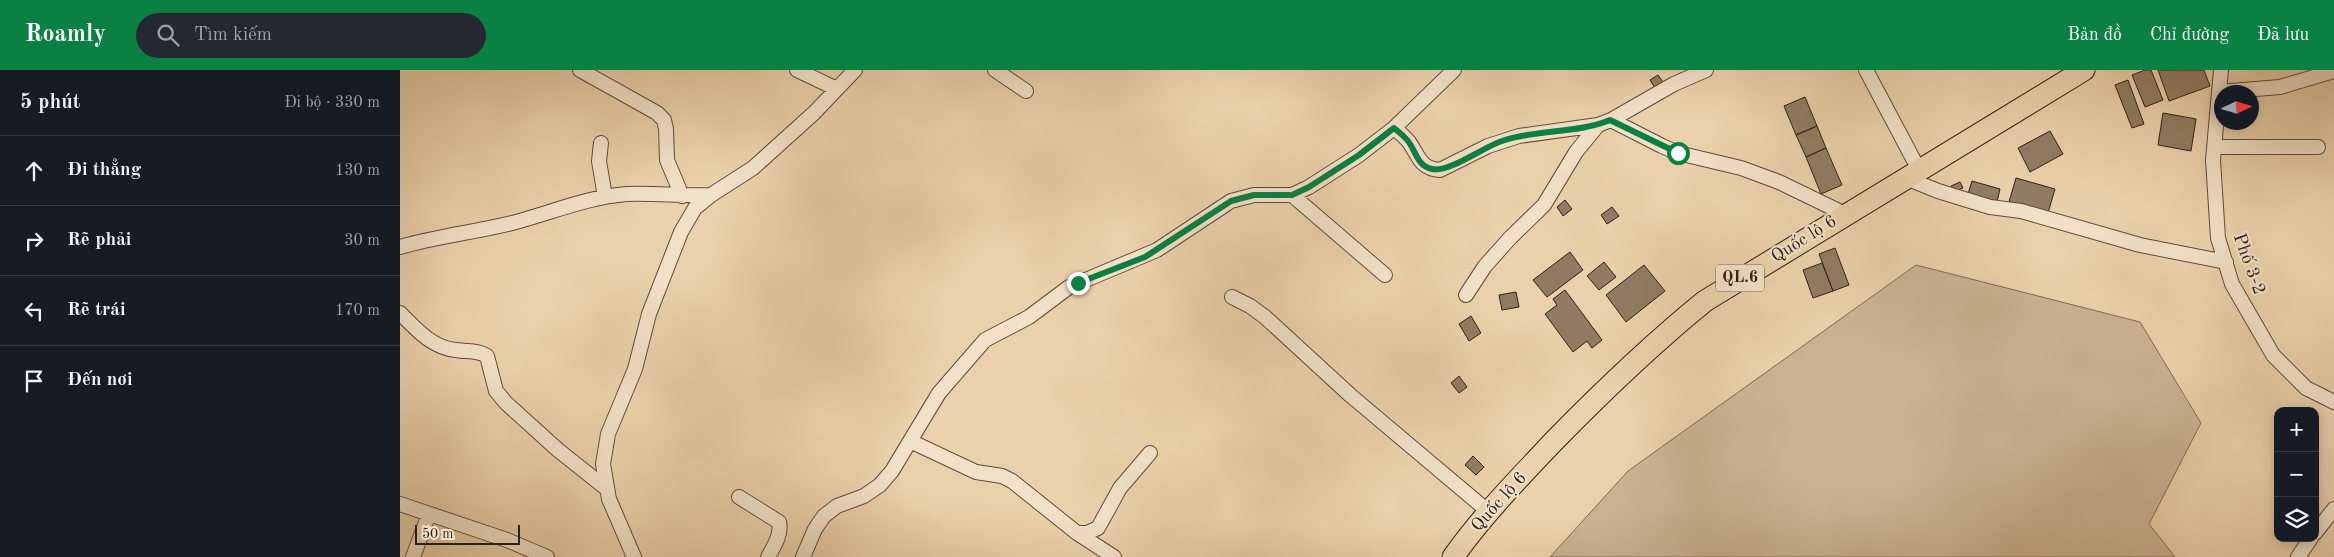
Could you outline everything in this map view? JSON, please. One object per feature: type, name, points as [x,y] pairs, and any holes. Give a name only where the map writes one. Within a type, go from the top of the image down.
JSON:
[{"type":"highway","name":"Quốc lộ 6","points":[[1453,557],[1489,512],[1599,396],[1682,319],[1738,279],[2084,70]]},
{"type":"street","points":[[580,70],[657,112],[664,120],[667,160],[682,196]]},
{"type":"street","points":[[797,70],[837,89]]},
{"type":"street","points":[[634,557],[609,499],[603,464],[608,434],[635,368],[649,314],[681,232],[695,208],[711,195],[753,168],[855,70]]},
{"type":"street","points":[[995,70],[1026,91]]},
{"type":"street","points":[[803,557],[815,529],[824,516],[837,506],[864,496],[880,485],[939,394],[975,350],[996,333],[1029,317],[1078,283],[1145,257],[1231,201],[1254,195],[1292,195],[1340,168],[1394,128],[1454,70]]},
{"type":"street","points":[[1466,295],[1485,266],[1510,236],[1544,205],[1576,152],[1604,123],[1655,93],[1706,70]]},
{"type":"street","points":[[1866,70],[1913,174],[1938,191],[1990,207],[2021,211],[2140,245],[2226,262]]},
{"type":"street","name":"Phố 3-2","points":[[2220,85],[2221,70]]},
{"type":"street","points":[[2259,89],[2280,87],[2334,71]]},
{"type":"street","points":[[1394,128],[1408,142],[1417,159],[1424,166],[1440,170],[1488,146],[1520,136],[1604,123],[1678,153],[1741,168],[1778,182],[1845,214]]},
{"type":"street","name":"Phố 3-2","points":[[2216,130],[2214,147],[2218,238],[2232,284],[2273,356],[2306,388],[2334,402]]},
{"type":"street","points":[[601,143],[599,161],[605,197]]},
{"type":"street","points":[[2214,147],[2318,148]]},
{"type":"street","points":[[400,247],[427,239],[517,221],[588,200],[605,197],[635,194],[711,195]]},
{"type":"street","points":[[1292,195],[1385,275]]},
{"type":"street","points":[[1232,297],[1250,306],[1265,317],[1350,395],[1489,512]]},
{"type":"street","points":[[400,313],[420,334],[436,344],[454,350],[479,351],[487,356],[496,391],[558,450],[607,490]]},
{"type":"street","points":[[910,441],[976,472],[1002,476],[1012,481],[1077,533],[1114,557]]},
{"type":"street","points":[[1077,533],[1087,534],[1098,528],[1120,488],[1150,453]]},
{"type":"street","points":[[739,497],[779,522],[781,528],[778,539],[768,557]]},
{"type":"street","points":[[400,504],[507,540],[547,557]]},
{"type":"street","points":[[2319,528],[2334,509]]},
{"type":"street","points":[[413,557],[429,514]]},
{"type":"street","points":[[2298,557],[2308,542]]},
{"type":"shaded area","points":[[1916,265],[2140,322],[2201,423],[2149,524],[2175,557],[1550,557],[1628,471]]},
{"type":"building","points":[[2145,70],[2151,70],[2163,100],[2145,107],[2132,75]]},
{"type":"building","points":[[2158,70],[2204,70],[2210,86],[2169,101]]},
{"type":"building","points":[[1658,75],[1663,82],[1655,88],[1650,80]]},
{"type":"building","points":[[2128,80],[2144,124],[2132,128],[2115,85]]},
{"type":"building","points":[[1805,97],[1817,126],[1796,135],[1784,106]]},
{"type":"building","points":[[2163,113],[2196,119],[2191,151],[2158,145]]},
{"type":"building","points":[[1817,126],[1826,148],[1806,157],[1796,135]]},
{"type":"building","points":[[2050,131],[2063,154],[2030,172],[2018,148]]},
{"type":"building","points":[[1826,148],[1842,185],[1821,194],[1806,157]]},
{"type":"building","points":[[2016,178],[2055,189],[2048,213],[2009,202]]},
{"type":"building","points":[[1972,181],[2000,189],[1997,202],[1968,194]]},
{"type":"building","points":[[1960,182],[1963,188],[1954,192],[1951,186]]},
{"type":"building","points":[[1565,200],[1572,209],[1563,216],[1557,207]]},
{"type":"building","points":[[1612,207],[1619,216],[1607,224],[1601,215]]},
{"type":"building","points":[[1835,248],[1849,285],[1833,291],[1819,254]]},
{"type":"building","points":[[1570,252],[1583,270],[1547,297],[1533,280]]},
{"type":"building","points":[[1604,262],[1616,277],[1599,290],[1587,276]]},
{"type":"building","points":[[1822,263],[1833,291],[1813,298],[1803,270]]},
{"type":"building","points":[[1644,265],[1665,291],[1626,322],[1606,295]]},
{"type":"building","points":[[1565,290],[1602,340],[1592,348],[1587,341],[1573,352],[1545,314],[1557,305],[1553,299]]},
{"type":"building","points":[[1516,292],[1519,307],[1502,310],[1499,295]]},
{"type":"building","points":[[1471,316],[1481,333],[1469,341],[1459,324]]},
{"type":"building","points":[[1459,376],[1467,387],[1459,393],[1451,383]]},
{"type":"building","points":[[1473,456],[1484,467],[1476,475],[1465,465]]},
{"type":"route","points":[[1078,283],[1145,257],[1231,201],[1254,195],[1292,195],[1309,187],[1359,155],[1394,128],[1408,142],[1417,159],[1424,166],[1440,170],[1502,141],[1520,136],[1598,125],[1610,120],[1678,153]]}]
